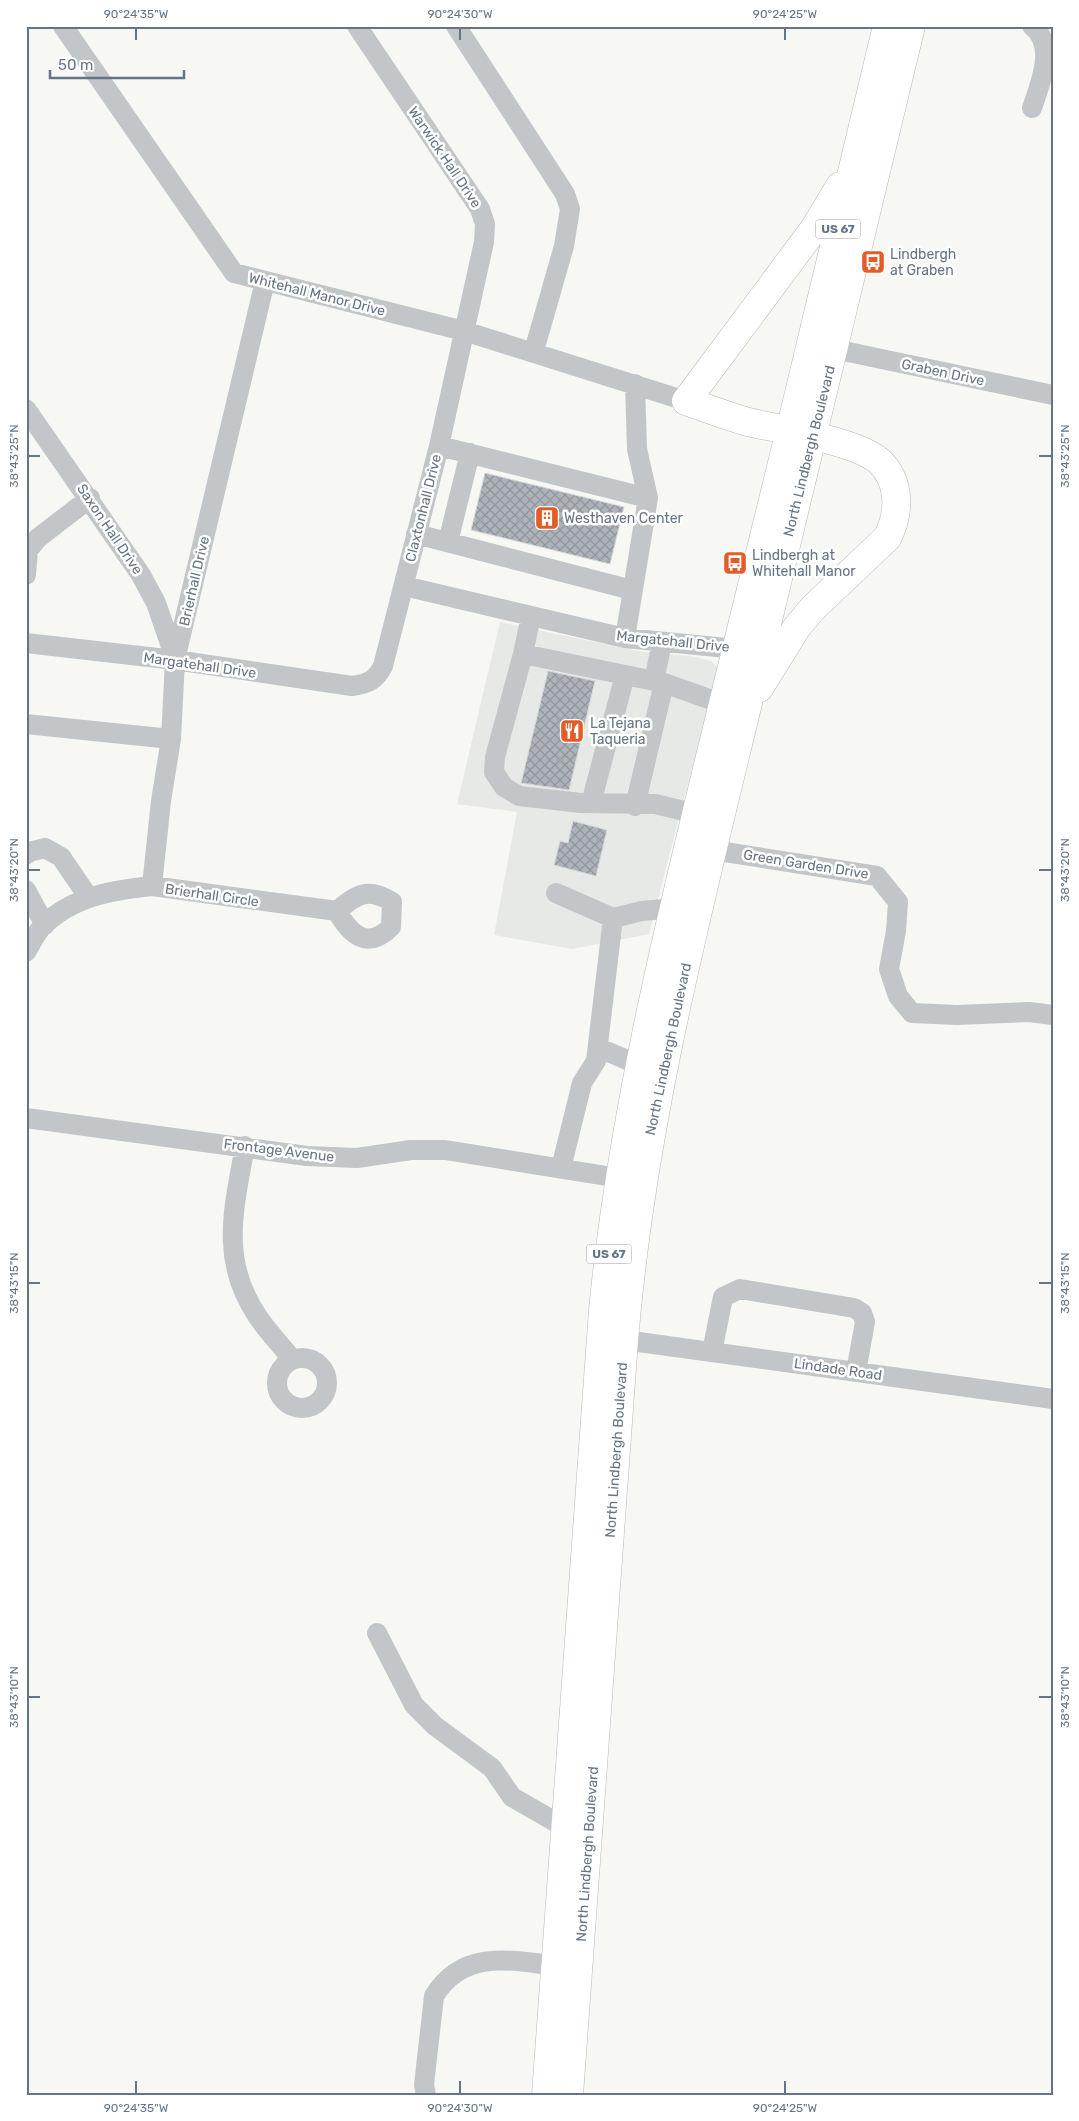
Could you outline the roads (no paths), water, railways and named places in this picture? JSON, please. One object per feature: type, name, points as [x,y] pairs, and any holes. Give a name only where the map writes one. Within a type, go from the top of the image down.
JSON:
[{"type":"highway","name":"North Lindbergh Boulevard","points":[[570,2095],[629,1275],[648,1146],[673,1019],[712,850],[735,706],[801,434],[853,166],[887,26]]},
{"type":"highway","name":"North Lindbergh Boulevard","points":[[546,2095],[603,1310],[619,1178],[639,1065],[697,814],[735,706],[737,648],[801,434],[834,349],[911,26]]},
{"type":"highway","points":[[735,706],[797,627],[838,582],[874,552],[887,538],[895,524],[897,499],[887,472],[879,461],[855,448],[742,420],[686,401],[814,229],[853,166]]},
{"type":"street","name":"Whitehall Manor Drive","points":[[63,26],[223,259],[234,272],[464,331],[686,401]]},
{"type":"street","name":"Warwick Hall Drive","points":[[357,26],[480,209],[485,224],[484,242],[464,331]]},
{"type":"street","points":[[456,26],[566,194],[570,209],[564,246],[534,352]]},
{"type":"street","points":[[1032,26],[1039,31],[1045,48],[1042,80],[1032,108]]},
{"type":"street","name":"Brierhall Drive","points":[[152,886],[170,739],[175,660],[265,281]]},
{"type":"street","name":"Claxtonhall Drive","points":[[372,681],[383,666],[439,446],[464,331]]},
{"type":"street","name":"Graben Drive","points":[[834,349],[1053,396]]},
{"type":"street","points":[[624,638],[648,498],[637,449],[636,384]]},
{"type":"street","name":"Saxon Hall Drive","points":[[26,409],[90,498],[141,575],[156,603],[175,660]]},
{"type":"street","points":[[439,446],[648,498]]},
{"type":"street","points":[[448,542],[470,453]]},
{"type":"street","points":[[26,575],[27,550],[38,538],[90,498]]},
{"type":"street","points":[[416,534],[632,590]]},
{"type":"street","name":"Margatehall Drive","points":[[404,586],[624,638],[737,648]]},
{"type":"street","points":[[531,616],[494,757],[494,772],[504,787],[519,796],[635,806],[655,804],[697,814]]},
{"type":"street","points":[[635,806],[659,682],[662,642]]},
{"type":"street","name":"Margatehall Drive","points":[[26,643],[175,660],[329,684],[352,686],[372,681]]},
{"type":"street","points":[[522,654],[659,682],[735,706]]},
{"type":"street","points":[[591,803],[625,675]]},
{"type":"street","points":[[26,724],[170,739]]},
{"type":"street","points":[[26,855],[29,852],[45,848],[61,857],[89,898]]},
{"type":"street","name":"Green Garden Drive","points":[[712,850],[877,876],[898,902],[896,931],[889,968],[898,996],[912,1013],[957,1015],[1029,1012],[1053,1015]]},
{"type":"street","name":"Brierhall Circle","points":[[26,952],[45,925],[70,906],[89,898],[122,889],[152,886],[337,911]]},
{"type":"street","points":[[26,890],[45,925]]},
{"type":"street","points":[[556,894],[613,918],[642,911],[674,908]]},
{"type":"street","points":[[561,1168],[582,1083],[596,1061],[599,1048],[613,918]]},
{"type":"street","points":[[599,1048],[639,1065]]},
{"type":"street","name":"Frontage Avenue","points":[[26,1118],[245,1146],[307,1156],[358,1158],[411,1150],[445,1150],[619,1178]]},
{"type":"street","points":[[245,1146],[232,1224],[235,1265],[246,1298],[259,1319],[292,1360]]},
{"type":"street","points":[[712,1352],[722,1297],[740,1288],[854,1308],[862,1313],[865,1322],[856,1372]]},
{"type":"street","name":"Lindade Road","points":[[624,1340],[1053,1399]]},
{"type":"street","points":[[377,1633],[414,1705],[435,1726],[492,1768],[512,1797],[566,1828]]},
{"type":"street","points":[[426,2095],[424,2085],[434,1996],[440,1987],[476,1961],[508,1960],[556,1966]]},
{"type":"place","name":"Lindbergh at Graben","points":[[873,262]]},
{"type":"place","name":"Westhaven Center","points":[[547,518]]},
{"type":"place","name":"Lindbergh at Whitehall Manor","points":[[735,563]]},
{"type":"place","name":"La Tejana Taqueria","points":[[572,731]]}]
